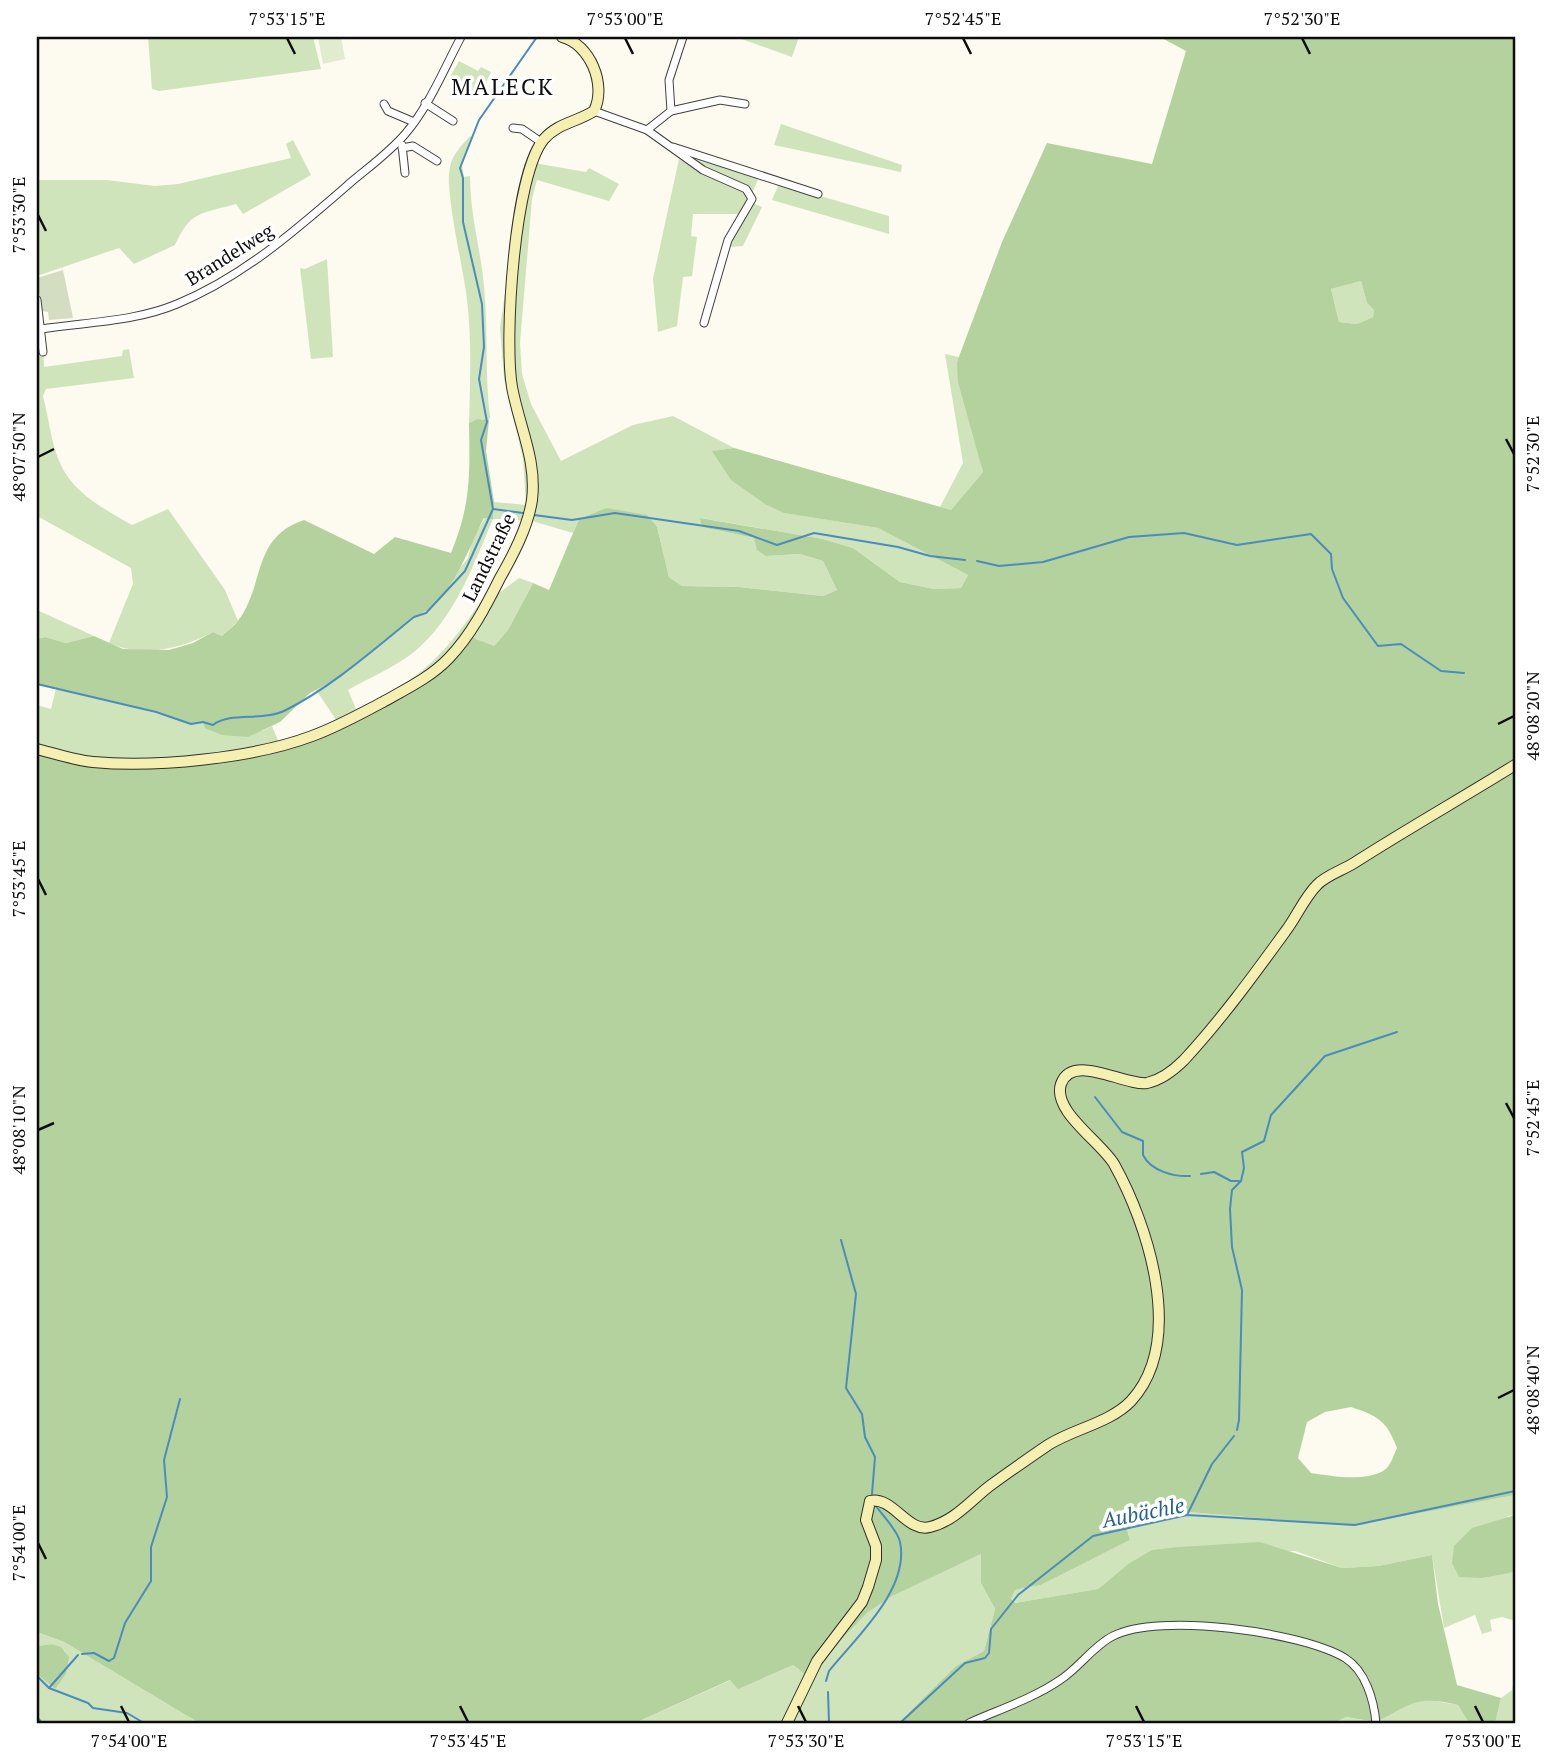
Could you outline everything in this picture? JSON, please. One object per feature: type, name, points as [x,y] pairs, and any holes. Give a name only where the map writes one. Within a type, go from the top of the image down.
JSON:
[{"type":"street","name":"Brandelweg","points":[[41,329],[137,315],[175,305],[216,285],[299,227],[401,139],[414,122],[461,37]]},
{"type":"street","points":[[562,37],[573,40],[583,49],[595,71],[599,97],[594,111]]},
{"type":"street","points":[[671,111],[669,80],[683,37]]},
{"type":"street","points":[[647,130],[671,111],[720,100],[745,104]]},
{"type":"street","points":[[425,103],[453,121]]},
{"type":"street","points":[[384,104],[388,111],[414,122]]},
{"type":"street","points":[[513,128],[522,129],[541,142],[559,126],[594,111],[647,130],[703,170],[741,186],[752,199],[728,240],[704,323]]},
{"type":"street","points":[[401,139],[405,173]]},
{"type":"street","name":"Landstraße","points":[[37,749],[93,762],[154,764],[276,746],[310,737],[344,723],[421,681],[457,649],[503,573],[531,503],[533,471],[512,386],[508,322],[522,198],[541,142]]},
{"type":"street","points":[[402,148],[413,146],[437,161]]},
{"type":"street","points":[[670,147],[818,194]]},
{"type":"street","points":[[37,300],[43,352]]},
{"type":"street","points":[[787,1723],[817,1661],[862,1602],[868,1587],[876,1546],[866,1520],[870,1501],[881,1500],[917,1526],[930,1527],[966,1507],[1009,1472],[1065,1435],[1125,1406],[1143,1381],[1153,1356],[1158,1328],[1154,1266],[1114,1164],[1098,1142],[1066,1111],[1060,1099],[1061,1082],[1067,1075],[1083,1069],[1128,1081],[1144,1083],[1161,1079],[1180,1064],[1235,1000],[1317,884],[1515,765]]},
{"type":"street","points":[[969,1723],[1059,1681],[1113,1636],[1145,1626],[1241,1628],[1317,1644],[1347,1659],[1361,1675],[1372,1697],[1377,1723]]},
{"type":"green space","points":[[148,37],[313,37],[321,69],[159,91],[152,89]]},
{"type":"green space","points":[[318,37],[341,37],[345,59],[323,64]]},
{"type":"green space","points":[[736,37],[799,37],[792,57]]},
{"type":"green space","points":[[1160,37],[1515,37],[1515,1495],[1352,1526],[1189,1512],[1125,1522],[1130,1540],[1041,1585],[1015,1590],[1011,1599],[1015,1603],[1098,1589],[1128,1564],[1152,1550],[1179,1547],[1260,1542],[1342,1568],[1378,1566],[1432,1555],[1438,1604],[1457,1685],[1501,1698],[1495,1723],[1469,1723],[1458,1705],[1422,1701],[1376,1722],[1346,1717],[1333,1723],[898,1723],[956,1666],[984,1651],[995,1609],[981,1583],[981,1554],[892,1596],[868,1612],[806,1675],[793,1665],[738,1689],[730,1680],[635,1723],[199,1723],[64,1642],[37,1632],[37,753],[82,765],[219,760],[347,725],[431,680],[455,660],[471,637],[494,646],[508,630],[533,583],[549,590],[579,519],[606,508],[647,515],[657,527],[669,577],[682,586],[739,587],[823,596],[837,590],[823,561],[800,554],[766,556],[757,550],[754,538],[702,527],[700,518],[823,539],[853,548],[900,582],[934,589],[961,588],[968,575],[878,528],[784,513],[765,504],[731,480],[712,451],[734,448],[951,510],[983,472],[958,382],[957,362],[1002,242],[1047,143],[1152,164],[1186,51]],"holes":[[[1361,281],[1367,303],[1374,310],[1373,317],[1357,324],[1339,322],[1331,289]],[[1351,1407],[1375,1417],[1389,1431],[1397,1448],[1390,1464],[1383,1471],[1366,1476],[1311,1473],[1298,1458],[1307,1422],[1325,1412]]]},
{"type":"green space","points":[[459,61],[478,71],[481,67],[491,72],[479,97],[448,80]]},
{"type":"green space","points":[[781,124],[902,165],[901,172],[774,145]]},
{"type":"green space","points":[[470,136],[473,137],[462,165],[464,177],[470,176],[484,283],[490,417],[489,420],[477,419],[469,423],[469,315],[449,178],[453,158]]},
{"type":"green space","points":[[293,140],[311,175],[243,214],[236,204],[198,215],[186,225],[175,245],[134,264],[119,248],[37,276],[37,180],[107,180],[155,186],[178,184],[291,158],[286,144]]},
{"type":"green space","points":[[679,159],[690,166],[695,160],[759,177],[752,193],[753,203],[762,207],[743,246],[729,247],[734,233],[745,217],[736,214],[693,214],[691,236],[697,237],[692,276],[683,277],[677,326],[658,332],[653,279]]},
{"type":"green space","points":[[534,163],[586,172],[589,168],[619,184],[609,201],[537,180],[532,199],[520,343],[522,374],[531,404],[561,461],[633,425],[673,416],[734,448],[713,451],[785,513],[878,528],[968,575],[961,588],[934,589],[900,582],[853,548],[823,539],[701,518],[702,527],[754,538],[766,556],[800,554],[823,561],[837,590],[823,596],[739,587],[682,586],[669,577],[657,527],[606,508],[579,519],[573,533],[532,521],[493,519],[461,590],[441,623],[414,652],[348,690],[356,709],[399,687],[432,662],[460,630],[488,591],[496,595],[519,578],[533,583],[508,630],[493,647],[477,639],[423,686],[389,706],[341,727],[316,690],[337,679],[414,617],[427,613],[447,590],[448,583],[468,558],[472,540],[485,518],[493,518],[494,502],[526,505],[523,459],[504,378],[500,328],[523,168],[533,166]]},
{"type":"green space","points":[[779,184],[889,216],[889,234],[772,200]]},
{"type":"green space","points":[[327,259],[333,357],[311,359],[300,268],[305,269]]},
{"type":"green space","points":[[63,270],[73,318],[49,320],[48,312],[42,311],[37,278]]},
{"type":"green space","points":[[1361,281],[1367,303],[1374,310],[1373,317],[1357,324],[1339,322],[1331,289]]},
{"type":"green space","points":[[37,338],[43,338],[44,367],[122,356],[123,350],[129,349],[134,378],[46,389],[43,396],[55,449],[67,475],[82,493],[132,525],[168,509],[225,590],[238,621],[222,636],[213,632],[175,647],[148,651],[122,648],[109,643],[133,584],[131,568],[37,516]]},
{"type":"green space","points":[[945,354],[959,357],[957,362],[983,472],[951,510],[940,507],[963,463]]},
{"type":"green space","points":[[477,419],[489,420],[486,451],[494,502],[493,519],[484,518],[456,575],[437,602],[413,617],[337,679],[310,693],[280,722],[248,737],[222,735],[205,728],[203,722],[191,724],[156,712],[37,684],[37,639],[45,637],[66,643],[94,636],[123,649],[169,650],[193,643],[213,632],[222,636],[238,621],[247,606],[267,550],[275,538],[287,528],[304,520],[374,554],[395,537],[451,553],[466,504],[469,423]]},
{"type":"green space","points":[[37,610],[94,636],[66,643],[45,637],[37,639]]},
{"type":"green space","points":[[56,689],[173,718],[262,731],[272,726],[281,747],[161,767],[37,753],[37,705],[51,709]]},
{"type":"green space","points":[[1515,1495],[1515,1515],[1508,1516],[1499,1574],[1515,1572],[1515,1621],[1502,1617],[1490,1620],[1492,1631],[1482,1634],[1475,1615],[1444,1628],[1432,1555],[1378,1566],[1342,1568],[1295,1551],[1128,1564],[1098,1589],[1014,1603],[1011,1599],[1015,1590],[1041,1585],[1130,1540],[1125,1522],[1189,1512],[1352,1526]]},
{"type":"green space","points":[[1515,1515],[1515,1572],[1482,1578],[1459,1577],[1452,1563],[1454,1546],[1472,1528]]},
{"type":"green space","points":[[981,1554],[981,1583],[995,1609],[984,1651],[956,1666],[898,1723],[635,1723],[731,1680],[739,1688],[793,1665],[799,1670],[882,1602]]},
{"type":"green space","points":[[37,1632],[64,1642],[199,1723],[37,1723],[37,1674],[55,1689],[65,1651],[52,1644],[37,1646]]},
{"type":"green space","points":[[52,1644],[61,1647],[69,1657],[66,1674],[55,1689],[37,1674],[37,1646]]},
{"type":"green space","points":[[1515,1676],[1515,1723],[1495,1723],[1501,1698],[1512,1690]]},
{"type":"green space","points":[[1425,1699],[1458,1705],[1469,1723],[1333,1723],[1345,1717],[1376,1722],[1402,1705]]},
{"type":"waterway","points":[[37,684],[156,712],[191,724],[203,722],[213,725],[229,718],[277,714],[320,690],[414,617],[426,613],[465,571],[493,509],[481,440],[487,422],[479,379],[484,347],[482,304],[463,222],[463,178],[460,168],[479,120],[537,37]]},
{"type":"waterway","points":[[493,509],[523,513]]},
{"type":"waterway","points":[[534,515],[572,520],[615,513],[739,531],[777,545],[814,533],[898,547],[930,556],[965,560]]},
{"type":"waterway","points":[[977,561],[999,566],[1043,562],[1129,537],[1184,533],[1237,545],[1311,534],[1331,554],[1332,569],[1343,598],[1378,646],[1401,644],[1441,671],[1464,673]]},
{"type":"waterway","points":[[1237,1430],[1242,1290],[1232,1247],[1230,1209],[1232,1190],[1241,1181],[1244,1168],[1242,1152],[1264,1141],[1271,1115],[1325,1056],[1397,1032]]},
{"type":"waterway","points":[[1095,1097],[1122,1132],[1143,1141],[1143,1155],[1151,1165],[1170,1174],[1190,1176]]},
{"type":"waterway","points":[[1201,1174],[1214,1172],[1231,1181],[1239,1181]]},
{"type":"waterway","points":[[841,1240],[856,1294],[846,1388],[862,1414],[865,1437],[875,1457],[872,1494]]},
{"type":"waterway","points":[[82,1654],[94,1653],[109,1661],[114,1658],[125,1623],[151,1581],[151,1547],[167,1497],[164,1460],[180,1399]]},
{"type":"waterway","points":[[1188,1513],[1212,1464],[1234,1436]]},
{"type":"waterway","name":"Aubächle","points":[[900,1723],[965,1663],[985,1658],[989,1653],[991,1629],[1018,1595],[1093,1536],[1187,1515],[1355,1525],[1515,1491]]},
{"type":"waterway","points":[[826,1681],[829,1671],[878,1612],[897,1578],[901,1560],[899,1538],[876,1506]]},
{"type":"waterway","points":[[49,1688],[78,1655]]},
{"type":"waterway","points":[[37,1676],[49,1688],[88,1703],[93,1708],[127,1713],[144,1723]]},
{"type":"waterway","points":[[828,1692],[829,1723]]},
{"type":"waterway","points":[[37,1717],[42,1723]]},
{"type":"district","name":"MALECK","points":[[503,86]]}]
